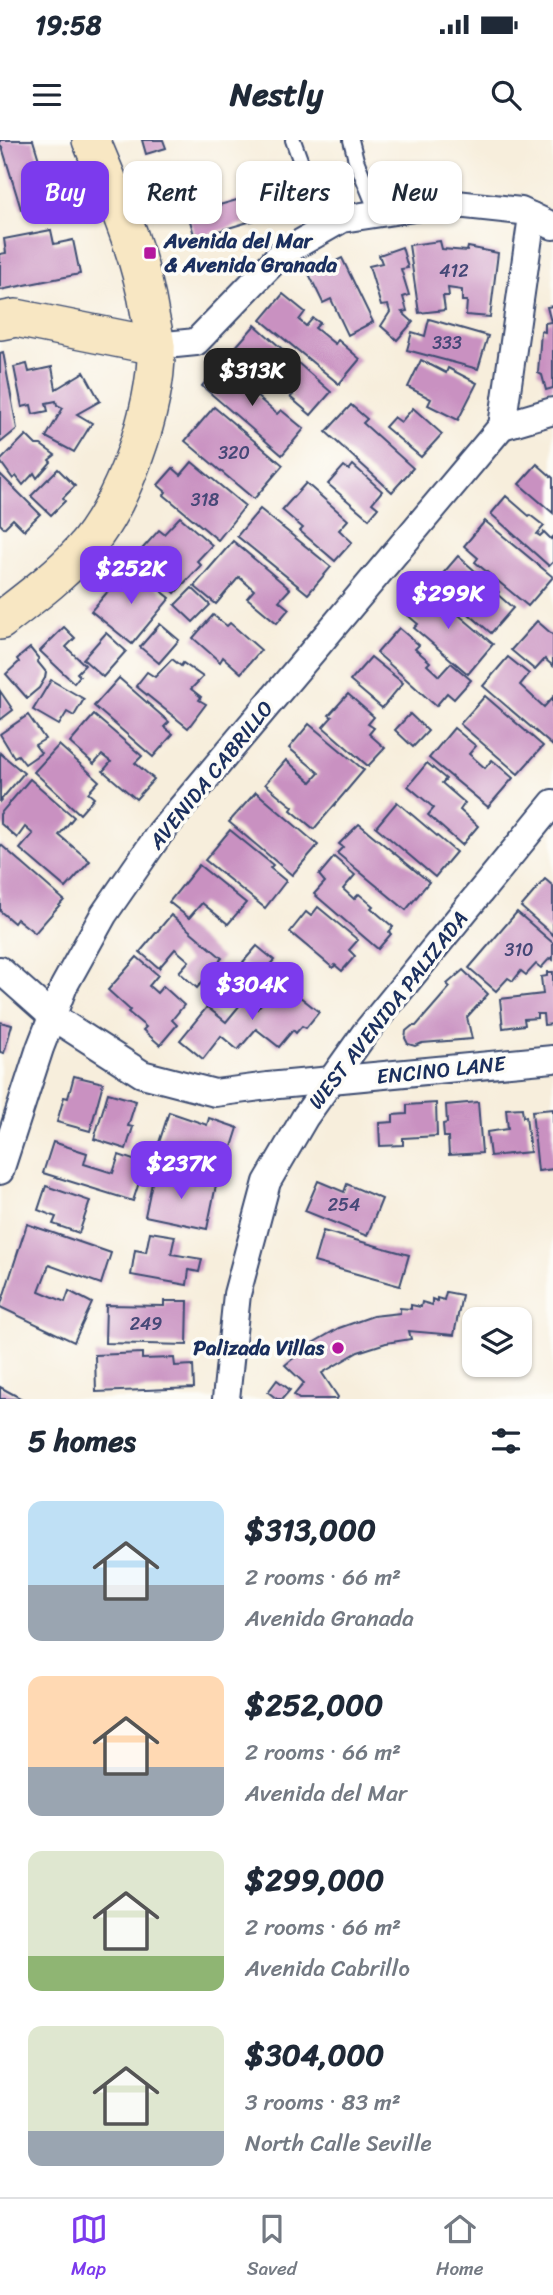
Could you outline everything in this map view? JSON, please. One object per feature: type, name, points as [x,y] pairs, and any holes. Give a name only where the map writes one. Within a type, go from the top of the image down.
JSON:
[{"type":"main road","points":[[0,621],[55,578],[82,550],[106,518],[146,423],[156,346],[145,287],[129,231],[91,140]]},
{"type":"main road","points":[[0,321],[16,318],[156,346]]},
{"type":"street","points":[[462,205],[521,211],[542,221],[502,426],[553,411]]},
{"type":"street","points":[[156,346],[196,342],[281,254],[342,219],[368,215]]},
{"type":"street","name":"AVENIDA CABRILLO","points":[[0,1171],[64,986],[104,914],[160,833],[502,426]]},
{"type":"street","name":"WEST AVENIDA PALIZADA","points":[[226,1399],[237,1294],[267,1182],[305,1117],[365,1032],[553,803]]},
{"type":"street","name":"ENCINO LANE","points":[[0,970],[52,1017],[142,1074],[215,1093],[553,1059]]},
{"type":"lane","points":[[293,140],[313,196],[329,227]]},
{"type":"lane","points":[[351,140],[368,189]]},
{"type":"building","points":[[0,140],[33,140],[39,161],[21,161],[21,209],[2,147],[0,148]]},
{"type":"building","points":[[142,140],[163,140],[166,148],[146,154]]},
{"type":"building","points":[[236,200],[236,224],[242,224],[195,238],[191,224],[222,224],[222,204]]},
{"type":"building","points":[[51,230],[54,244],[73,240],[80,274],[0,290],[0,254],[6,253],[4,239]]},
{"type":"building","points":[[440,241],[442,249],[467,251],[468,247],[498,253],[490,317],[466,315],[467,301],[462,301],[462,290],[448,288],[449,296],[443,296],[445,310],[419,313],[409,245]]},
{"type":"building","points":[[402,247],[408,268],[401,269],[409,295],[403,297],[407,311],[402,312],[413,322],[397,340],[381,326],[390,312],[388,305],[381,306],[369,266],[382,263],[379,255]]},
{"type":"building","points":[[342,258],[373,322],[348,335],[331,299],[323,303],[309,274]]},
{"type":"building","points":[[283,294],[305,312],[299,320],[306,326],[313,318],[320,323],[315,328],[335,344],[338,340],[360,359],[339,384],[261,320]]},
{"type":"building","points":[[553,306],[553,388],[546,390],[542,375],[538,373],[541,331],[545,332],[545,323],[551,322],[547,307]]},
{"type":"building","points":[[429,319],[488,336],[478,369],[407,350],[412,332],[425,336]]},
{"type":"building","points":[[255,325],[331,392],[311,415],[270,375],[266,380],[260,375],[266,369],[255,359],[251,364],[234,349]]},
{"type":"building","points":[[3,352],[17,429],[0,443],[0,353]]},
{"type":"building","points":[[225,359],[247,377],[240,385],[247,390],[252,385],[259,391],[255,395],[277,414],[281,410],[304,429],[282,455],[202,386]]},
{"type":"building","points":[[421,360],[446,373],[448,368],[477,383],[458,420],[428,405],[431,399],[408,387]]},
{"type":"building","points":[[27,364],[29,372],[52,367],[56,389],[84,372],[100,401],[77,414],[92,423],[74,452],[46,437],[63,408],[57,405],[56,401],[46,403],[48,411],[33,414],[31,405],[22,407],[14,367]]},
{"type":"building","points":[[351,405],[367,419],[363,423],[413,468],[392,492],[326,432]]},
{"type":"building","points":[[214,407],[283,465],[254,499],[185,441]]},
{"type":"building","points":[[413,408],[442,434],[421,457],[385,427],[394,417],[401,422]]},
{"type":"building","points":[[26,435],[36,445],[41,445],[55,455],[37,478],[34,473],[23,485],[16,476],[13,479],[0,461]]},
{"type":"building","points":[[192,462],[245,506],[218,540],[164,495],[166,492],[158,485],[173,468],[181,475]]},
{"type":"building","points":[[537,464],[553,478],[553,513],[519,484]]},
{"type":"building","points":[[353,465],[382,491],[372,503],[378,508],[369,519],[328,484],[344,466],[349,470]]},
{"type":"building","points":[[58,469],[75,486],[51,515],[31,496]]},
{"type":"building","points":[[0,474],[40,514],[24,530],[13,519],[4,528],[0,524]]},
{"type":"building","points":[[306,483],[348,520],[339,530],[352,542],[335,561],[300,531],[303,528],[282,510]]},
{"type":"building","points":[[506,496],[544,526],[537,534],[540,536],[544,532],[551,539],[553,537],[553,562],[549,566],[491,514]]},
{"type":"building","points":[[260,509],[331,567],[308,594],[237,536]]},
{"type":"building","points":[[180,517],[212,545],[197,561],[201,565],[175,593],[135,557],[159,530],[164,534]]},
{"type":"building","points":[[485,521],[553,577],[528,606],[475,562],[478,558],[464,546]]},
{"type":"building","points":[[233,541],[290,589],[279,601],[289,609],[277,623],[247,598],[254,590],[239,577],[216,604],[194,586]]},
{"type":"building","points":[[458,556],[513,608],[491,633],[434,584]]},
{"type":"building","points":[[134,569],[170,598],[132,644],[91,611],[116,582],[121,586]]},
{"type":"building","points":[[192,588],[210,605],[193,622],[175,605]]},
{"type":"building","points":[[427,588],[493,644],[468,674],[414,628],[418,624],[405,613]]},
{"type":"building","points":[[213,615],[227,626],[230,623],[261,650],[241,673],[223,657],[220,662],[193,638]]},
{"type":"building","points":[[537,621],[553,635],[553,666],[545,659],[535,670],[511,650]]},
{"type":"building","points":[[160,624],[179,640],[159,663],[140,647]]},
{"type":"building","points":[[64,627],[75,638],[66,647],[85,665],[77,673],[80,676],[74,683],[40,651]]},
{"type":"building","points":[[399,628],[419,645],[415,649],[430,662],[427,665],[439,676],[451,663],[471,680],[454,699],[447,693],[436,706],[377,653]]},
{"type":"building","points":[[106,633],[126,651],[103,677],[83,659]]},
{"type":"building","points":[[30,648],[46,672],[39,688],[27,698],[6,674]]},
{"type":"building","points":[[371,657],[403,683],[382,708],[350,681]]},
{"type":"building","points":[[508,657],[529,674],[520,685],[544,707],[553,697],[553,746],[483,686]]},
{"type":"building","points":[[172,659],[203,677],[191,689],[201,697],[199,700],[206,704],[188,728],[136,686],[147,672],[155,677]]},
{"type":"building","points":[[119,678],[169,722],[164,727],[173,734],[153,757],[94,706]]},
{"type":"building","points":[[51,680],[84,699],[74,716],[67,712],[59,725],[33,710]]},
{"type":"building","points":[[0,691],[13,710],[0,720]]},
{"type":"building","points":[[348,694],[374,717],[368,724],[374,728],[369,734],[385,748],[368,766],[323,727],[332,717],[329,715]]},
{"type":"building","points":[[485,696],[543,746],[518,774],[460,724]]},
{"type":"building","points":[[410,714],[428,731],[413,747],[395,730]]},
{"type":"building","points":[[28,715],[45,739],[35,745],[41,753],[25,764],[18,755],[14,757],[0,734]]},
{"type":"building","points":[[94,715],[142,756],[135,763],[154,779],[136,799],[103,771],[111,762],[102,755],[94,764],[70,743]]},
{"type":"building","points":[[309,724],[364,770],[314,829],[265,784],[286,760],[311,782],[319,773],[289,748]]},
{"type":"building","points":[[454,728],[476,746],[469,754],[485,768],[492,760],[513,778],[488,807],[429,758]]},
{"type":"building","points":[[59,745],[99,781],[88,793],[94,798],[80,814],[34,772]]},
{"type":"building","points":[[0,753],[24,773],[0,801]]},
{"type":"building","points":[[427,763],[446,779],[442,783],[465,803],[460,810],[478,826],[462,845],[428,815],[434,808],[408,786]]},
{"type":"building","points":[[30,779],[74,817],[59,835],[90,861],[66,888],[20,849],[33,834],[25,827],[17,838],[0,823],[0,814]]},
{"type":"building","points":[[256,792],[318,845],[292,875],[229,822]]},
{"type":"building","points":[[397,802],[456,852],[435,877],[376,827]]},
{"type":"building","points":[[359,824],[429,882],[406,910],[337,853],[343,847],[339,844]]},
{"type":"building","points":[[230,830],[273,865],[270,868],[286,881],[265,908],[205,860]]},
{"type":"building","points":[[0,844],[64,900],[35,933],[17,919],[14,923],[0,911]]},
{"type":"building","points":[[334,857],[355,875],[343,889],[354,899],[359,894],[393,927],[389,932],[391,934],[378,949],[314,894],[325,882],[319,875]]},
{"type":"building","points":[[199,865],[246,903],[228,924],[202,903],[189,918],[169,902]]},
{"type":"building","points":[[545,879],[553,886],[553,935],[521,907]]},
{"type":"building","points":[[318,907],[358,940],[349,950],[355,956],[342,971],[335,965],[333,968],[290,932],[306,912],[311,916]]},
{"type":"building","points":[[517,912],[553,943],[553,960],[550,958],[541,968],[536,964],[526,975],[521,971],[513,981],[508,978],[496,991],[469,968]]},
{"type":"building","points":[[171,915],[222,958],[197,988],[179,972],[189,961],[175,949],[159,968],[140,952]]},
{"type":"building","points":[[257,946],[274,960],[260,976],[243,962]]},
{"type":"building","points":[[137,957],[158,975],[149,986],[157,993],[163,986],[184,1005],[172,1020],[177,1025],[160,1045],[143,1030],[146,1027],[128,1012],[130,1010],[108,990]]},
{"type":"building","points":[[247,969],[257,989],[235,1001],[225,981]]},
{"type":"building","points":[[463,970],[488,994],[467,1017],[472,1039],[422,1043],[415,1046],[408,1044],[406,1031],[416,1026],[450,987],[447,984]]},
{"type":"building","points":[[547,972],[553,972],[553,1024],[544,1025],[543,1014],[537,1014],[537,1018],[524,1019],[525,1025],[503,1028],[500,999],[543,994],[541,977],[547,976]]},
{"type":"building","points":[[280,981],[319,1012],[306,1028],[302,1026],[296,1033],[293,1030],[279,1047],[256,1029],[238,1050],[221,1036],[203,1059],[180,1040],[207,1007],[226,1022],[245,999],[257,1009]]},
{"type":"building","points":[[0,1022],[12,1025],[4,1053],[0,1052]]},
{"type":"building","points":[[74,1076],[103,1083],[90,1131],[57,1122],[64,1097],[68,1098]]},
{"type":"building","points":[[108,1093],[136,1101],[128,1126],[133,1127],[126,1149],[94,1139]]},
{"type":"building","points":[[478,1102],[482,1153],[449,1155],[448,1137],[444,1137],[443,1124],[447,1123],[446,1105]]},
{"type":"building","points":[[436,1103],[437,1136],[403,1138],[403,1145],[380,1146],[379,1123],[393,1122],[393,1115],[407,1114],[407,1105]]},
{"type":"building","points":[[522,1108],[523,1117],[526,1116],[530,1152],[490,1156],[487,1132],[508,1129],[506,1109]]},
{"type":"building","points":[[553,1109],[553,1169],[538,1171],[532,1111]]},
{"type":"building","points":[[169,1112],[207,1125],[209,1118],[238,1128],[230,1153],[206,1145],[202,1157],[174,1147],[168,1163],[154,1158]]},
{"type":"building","points":[[53,1142],[87,1153],[84,1164],[113,1173],[119,1155],[145,1164],[133,1201],[43,1173]]},
{"type":"building","points":[[154,1173],[216,1185],[207,1229],[145,1216]]},
{"type":"building","points":[[318,1181],[344,1192],[347,1184],[382,1199],[367,1236],[305,1211]]},
{"type":"building","points":[[46,1186],[90,1201],[79,1233],[53,1224],[56,1217],[38,1210]]},
{"type":"building","points":[[27,1224],[111,1253],[101,1284],[49,1265],[39,1291],[65,1302],[69,1291],[92,1303],[74,1342],[0,1307]]},
{"type":"building","points":[[323,1231],[409,1255],[400,1286],[314,1262]]},
{"type":"building","points":[[150,1232],[175,1236],[171,1254],[202,1259],[199,1272],[189,1270],[187,1285],[131,1275],[135,1250],[146,1252]]},
{"type":"building","name":"Palizada Villas","points":[[446,1292],[462,1295],[454,1335],[409,1331],[411,1339],[358,1352],[322,1373],[337,1399],[299,1399],[294,1395],[304,1383],[285,1365],[311,1344],[339,1328],[373,1316],[400,1313],[400,1308],[411,1309],[411,1305],[421,1307],[422,1302],[432,1305],[432,1299],[444,1300]]},
{"type":"building","points":[[164,1301],[188,1301],[187,1345],[105,1343],[106,1305],[164,1306]]},
{"type":"building","points":[[142,1353],[142,1359],[174,1358],[175,1366],[193,1365],[194,1388],[96,1392],[95,1355]]},
{"type":"building","points":[[277,1380],[290,1390],[282,1399],[277,1399],[268,1392]]},
{"type":"building","points":[[0,1387],[22,1399],[0,1399]]},
{"type":"place","name":"Avenida del Mar & Avenida Granada","points":[[150,253]]},
{"type":"place","name":"Palizada Villas","points":[[338,1348]]}]
